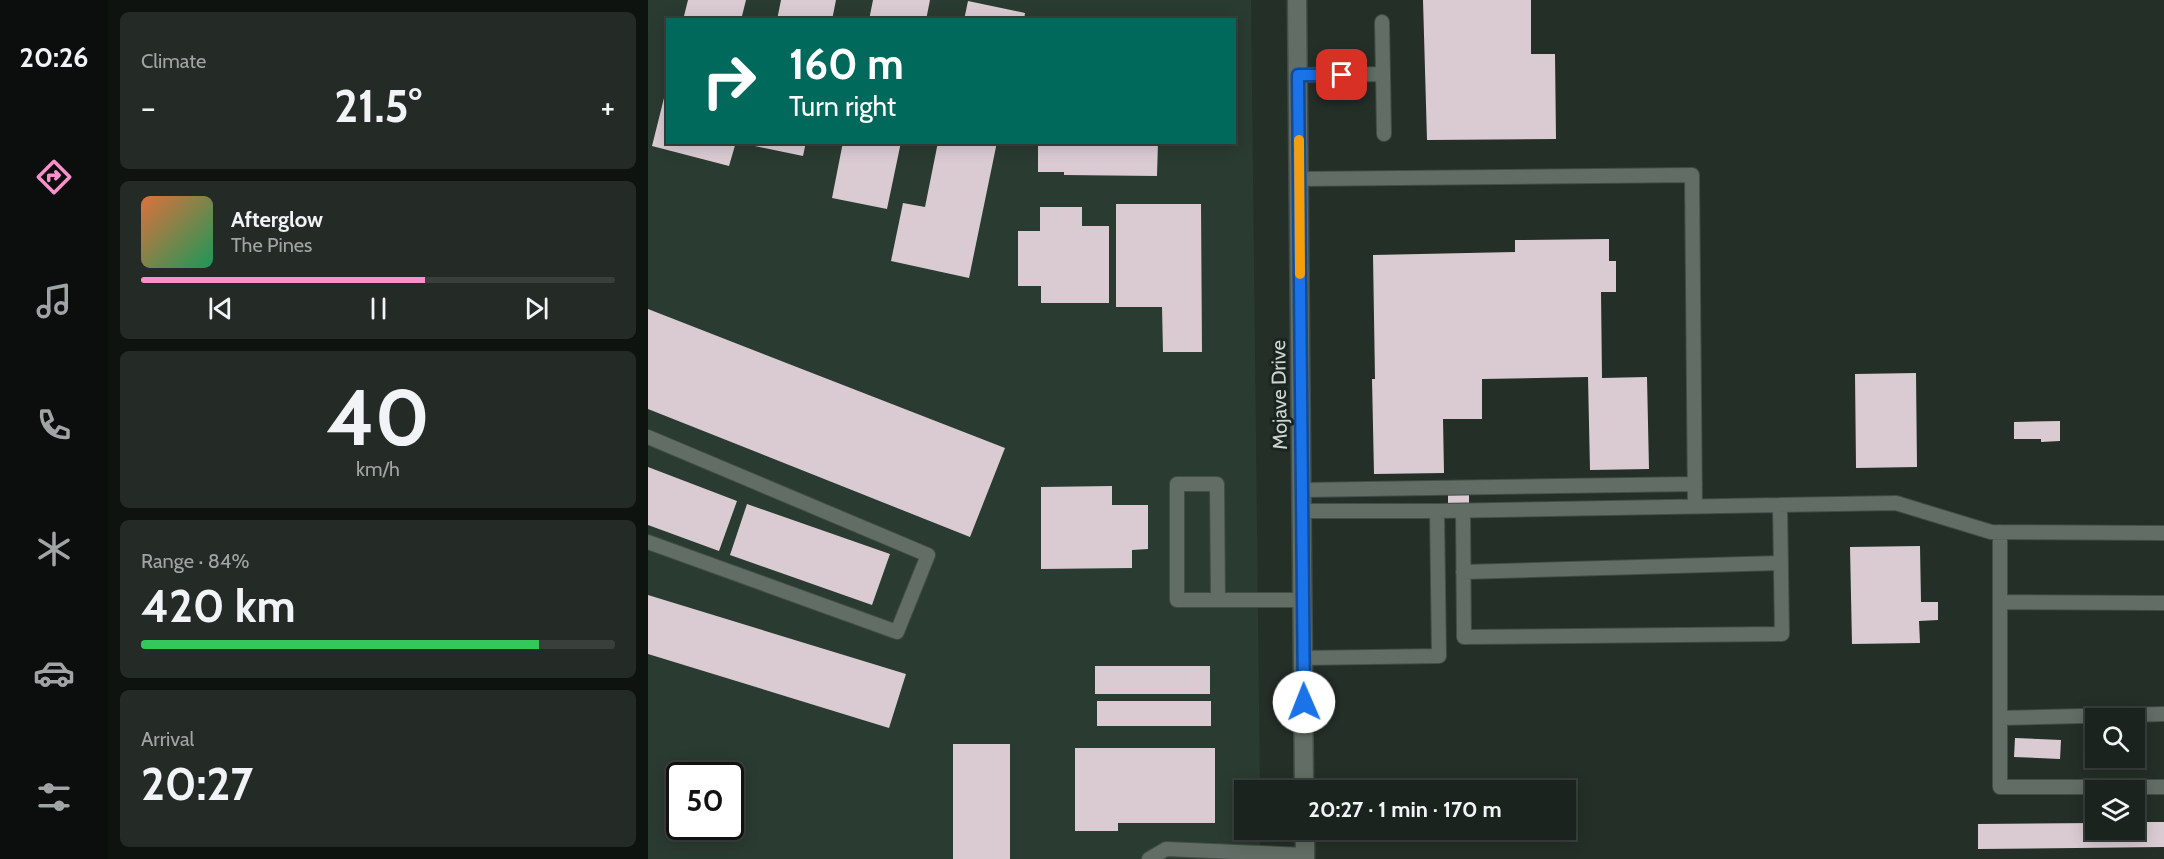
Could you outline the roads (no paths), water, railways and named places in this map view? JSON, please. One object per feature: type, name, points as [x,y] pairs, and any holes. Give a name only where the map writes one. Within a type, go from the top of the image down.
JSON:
[{"type":"main road","name":"Mojave Drive","points":[[1297,0],[1304,780]]},
{"type":"main road","points":[[1305,840],[1305,857]]},
{"type":"lane","points":[[1382,22],[1384,134]]},
{"type":"lane","points":[[1298,75],[1383,74]]},
{"type":"lane","points":[[1299,179],[1692,175],[1695,506]]},
{"type":"lane","points":[[648,437],[928,555],[897,632],[648,542]]},
{"type":"lane","points":[[1218,600],[1217,484],[1177,484],[1177,600],[1218,600],[1303,600]]},
{"type":"lane","points":[[1302,490],[1695,484]]},
{"type":"lane","points":[[1302,511],[1463,511],[1896,503],[1991,532],[2164,533]]},
{"type":"lane","points":[[1463,511],[1464,637],[1782,634],[1780,505]]},
{"type":"lane","points":[[1303,658],[1439,656],[1437,511]]},
{"type":"lane","points":[[2000,532],[2000,788],[2164,788]]},
{"type":"lane","points":[[1463,572],[1781,563]]},
{"type":"lane","points":[[2000,602],[2164,603]]},
{"type":"lane","points":[[2000,718],[2164,714]]},
{"type":"lane","points":[[1149,859],[1166,849],[1305,857]]}]
